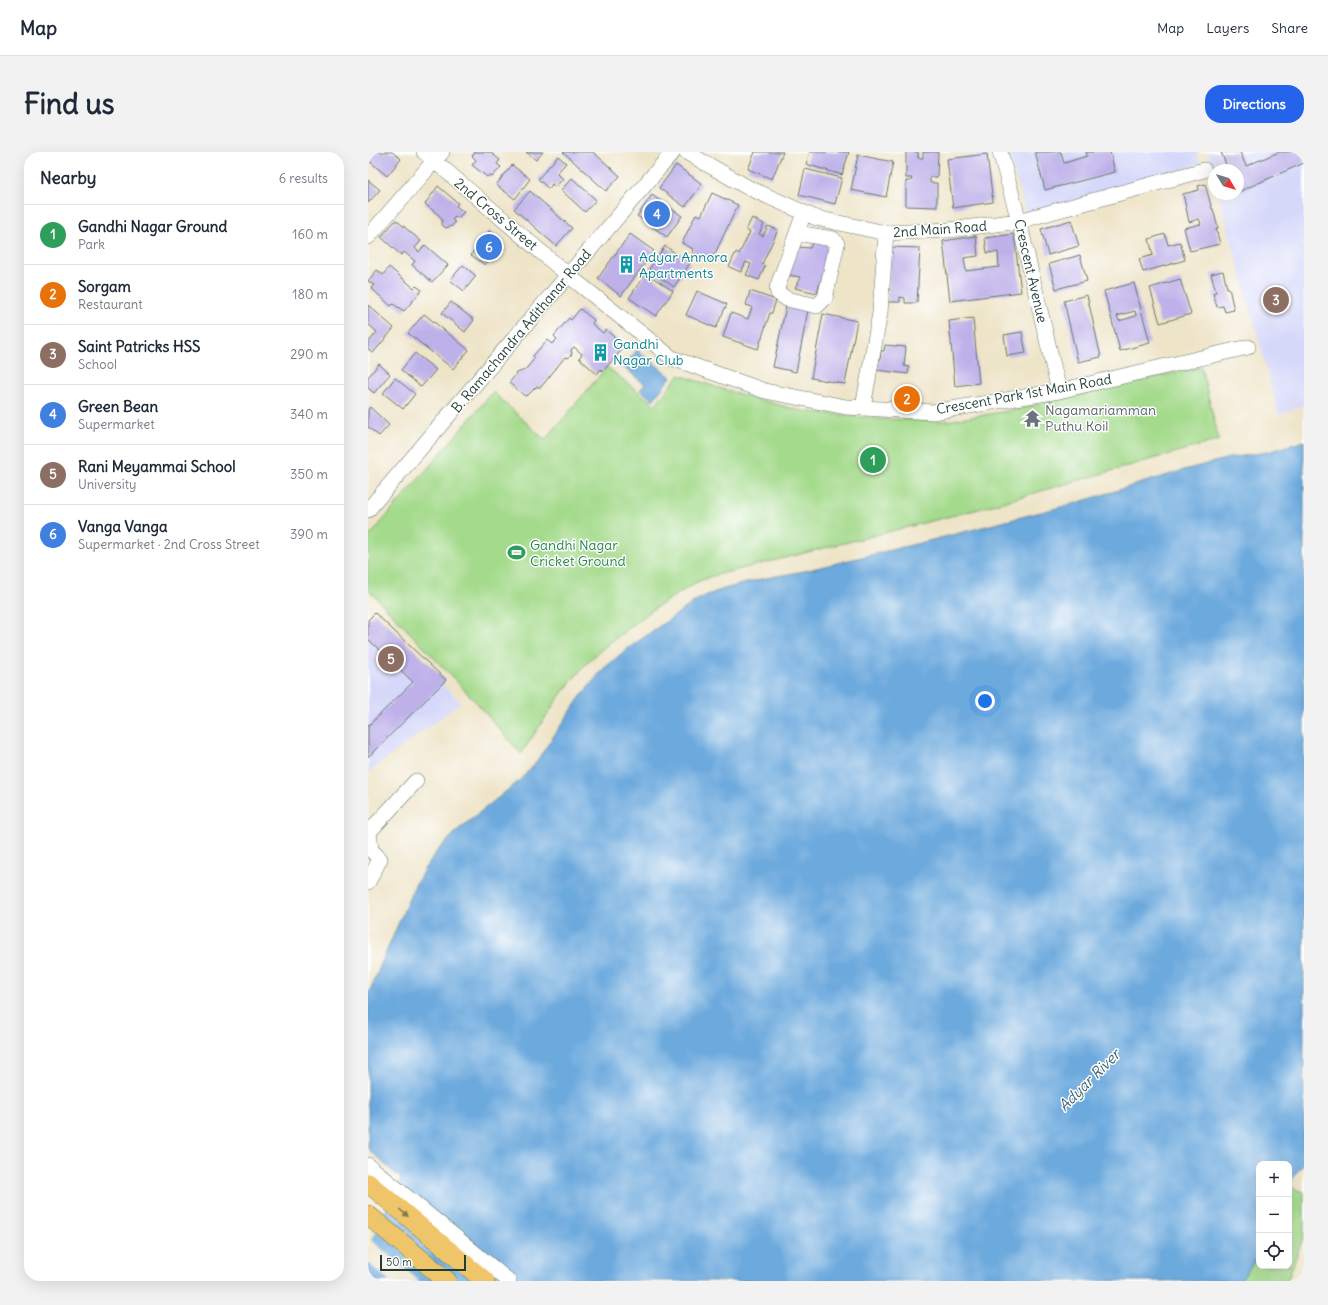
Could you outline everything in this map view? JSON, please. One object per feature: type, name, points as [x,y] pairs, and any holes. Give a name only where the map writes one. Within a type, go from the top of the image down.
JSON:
[{"type":"main road","points":[[375,1182],[485,1281]]},
{"type":"main road","points":[[368,1215],[447,1281]]},
{"type":"street","name":"B. Ramachandra Adithanar Road","points":[[368,510],[673,152]]},
{"type":"street","name":"2nd Main Road","points":[[686,152],[747,187],[816,218],[886,233],[950,230],[1019,221],[1204,170]]},
{"type":"street","name":"Crescent Avenue","points":[[1000,152],[1019,221],[1059,391]]},
{"type":"street","name":"2nd Cross Street","points":[[434,155],[568,275]]},
{"type":"street","points":[[368,237],[434,155]]},
{"type":"street","points":[[797,233],[833,239],[837,244],[825,298],[817,306],[787,299],[778,293],[777,288],[804,213]]},
{"type":"street","points":[[863,407],[880,313],[886,233]]},
{"type":"street","name":"Crescent Park 1st Main Road","points":[[568,275],[672,358],[765,391],[846,406],[933,412],[1059,391],[1248,347]]},
{"type":"street","points":[[368,882],[373,853],[368,832],[416,781]]},
{"type":"street","points":[[368,878],[373,853]]},
{"type":"street","points":[[368,1165],[375,1182],[509,1281]]},
{"type":"street","points":[[368,1226],[434,1281]]},
{"type":"shaded area","points":[[1009,152],[1196,152],[1201,164],[1026,214]]},
{"type":"shaded area","points":[[1208,152],[1304,152],[1304,405],[1279,415],[1221,200],[1244,200],[1244,164],[1211,164]]},
{"type":"shaded area","points":[[368,616],[461,702],[368,773]]},
{"type":"green space","points":[[607,367],[655,405],[679,375],[738,394],[802,411],[884,419],[946,421],[1008,411],[1201,367],[1219,440],[975,510],[712,576],[695,583],[652,610],[602,649],[584,666],[561,694],[521,754],[477,703],[368,589],[368,538],[493,392],[545,440]]},
{"type":"green space","points":[[1292,1188],[1304,1192],[1304,1235],[1292,1267]]},
{"type":"green space","points":[[1256,1258],[1256,1269],[1291,1269],[1287,1281],[1240,1281]]},
{"type":"water","points":[[637,350],[671,377],[653,400],[640,390],[645,384],[623,367]]},
{"type":"water","name":"Adyar River","points":[[1304,441],[1304,1164],[1292,1180],[1292,1161],[1256,1161],[1256,1258],[1240,1281],[368,1281],[368,1248],[401,1179],[368,1149],[368,995],[413,889],[425,868],[438,850],[459,829],[519,781],[534,765],[579,699],[602,670],[627,649],[697,600],[724,589],[761,579],[804,571],[936,539],[1076,503],[1229,458],[1267,452]]},
{"type":"pier","points":[[370,1239],[419,1281],[390,1281],[368,1263],[368,1244]]},
{"type":"building","points":[[368,152],[392,152],[401,159],[387,176],[368,160]]},
{"type":"building","points":[[475,152],[490,152],[500,160],[497,164],[501,167],[492,177],[489,175],[487,177],[472,165],[476,160],[472,156]]},
{"type":"building","points":[[526,152],[543,152],[536,160]]},
{"type":"building","points":[[563,152],[593,152],[620,176],[606,191]]},
{"type":"building","points":[[755,152],[783,152],[772,179],[748,169]]},
{"type":"building","points":[[810,152],[849,152],[842,175],[806,164]]},
{"type":"building","points":[[906,152],[918,152],[918,158],[923,158],[923,152],[938,152],[937,177],[930,177],[930,183],[937,183],[937,207],[906,206],[906,181],[911,181],[912,178],[906,178]]},
{"type":"building","points":[[1035,152],[1061,152],[1064,163],[1087,156],[1086,152],[1110,152],[1115,172],[1045,190]]},
{"type":"building","points":[[1221,152],[1240,152],[1246,166],[1279,152],[1304,152],[1304,163],[1244,189],[1244,164],[1226,164]]},
{"type":"building","points":[[987,154],[993,202],[953,208],[947,159]]},
{"type":"building","points":[[858,155],[893,162],[886,197],[851,190]]},
{"type":"building","points":[[558,156],[566,163],[557,173],[563,179],[555,187],[552,184],[549,189],[538,179]]},
{"type":"building","points":[[512,165],[530,179],[515,199],[496,185]]},
{"type":"building","points":[[676,165],[702,184],[685,207],[659,188]]},
{"type":"building","points":[[805,169],[842,178],[835,204],[799,195]]},
{"type":"building","points":[[572,178],[596,200],[585,212],[561,190]]},
{"type":"building","points":[[368,180],[380,190],[368,203]]},
{"type":"building","points":[[1205,184],[1208,200],[1209,200],[1213,209],[1218,228],[1216,229],[1220,244],[1190,251],[1184,228],[1201,224],[1199,219],[1189,222],[1183,194],[1199,190],[1198,186]]},
{"type":"building","points":[[438,186],[458,203],[456,206],[464,212],[458,218],[456,216],[452,220],[455,222],[452,226],[446,228],[442,225],[442,220],[439,215],[425,204]]},
{"type":"building","points":[[530,191],[572,228],[556,246],[514,209]]},
{"type":"building","points":[[712,193],[738,205],[711,262],[692,253],[693,249],[682,243],[696,214],[701,216]]},
{"type":"building","points":[[652,195],[682,216],[667,237],[637,216]]},
{"type":"building","points":[[752,218],[764,224],[759,234],[763,236],[768,226],[778,230],[762,264],[765,266],[759,280],[746,275],[751,264],[746,262],[741,272],[729,267],[736,252],[739,254],[750,232],[746,230]]},
{"type":"building","points":[[396,220],[421,241],[415,248],[419,252],[425,245],[448,265],[432,282],[412,265],[415,261],[404,252],[401,255],[381,237]]},
{"type":"building","points":[[1071,220],[1079,246],[1048,255],[1041,229]]},
{"type":"building","points":[[489,231],[502,241],[485,265],[471,255]]},
{"type":"building","name":"Adyar Annora Apartments","points":[[630,234],[654,251],[621,296],[598,278]]},
{"type":"building","points":[[1014,234],[1021,292],[950,301],[943,241],[976,236],[978,256],[964,258],[966,271],[999,267],[998,252],[987,253],[985,238]]},
{"type":"building","points":[[1165,234],[1168,245],[1180,242],[1185,260],[1143,272],[1139,259],[1153,255],[1149,239]]},
{"type":"building","points":[[814,240],[832,245],[817,293],[795,288],[800,277],[787,275],[797,247],[810,248]]},
{"type":"building","points":[[665,246],[690,263],[674,287],[649,269]]},
{"type":"building","points":[[890,247],[920,248],[917,303],[905,303],[905,298],[900,297],[900,302],[888,302]]},
{"type":"building","points":[[1080,255],[1087,281],[1056,289],[1049,264]]},
{"type":"building","points":[[463,265],[476,276],[464,291],[450,280]]},
{"type":"building","points":[[389,267],[414,288],[416,286],[422,290],[404,311],[393,304],[391,306],[371,288],[374,285],[368,281],[377,270],[383,275]]},
{"type":"building","points":[[1223,271],[1234,310],[1225,312],[1223,306],[1217,307],[1213,293],[1216,292],[1211,274]]},
{"type":"building","points":[[646,273],[673,291],[656,316],[629,298]]},
{"type":"building","points":[[1180,279],[1191,314],[1160,323],[1150,288]]},
{"type":"building","points":[[1134,283],[1150,343],[1120,351],[1104,291]],"holes":[[[1135,311],[1136,316],[1119,321],[1117,316]]]},
{"type":"building","points":[[697,291],[727,304],[716,328],[686,315]]},
{"type":"building","points":[[750,291],[776,300],[758,349],[723,337],[731,313],[748,319],[752,307],[746,305]]},
{"type":"building","points":[[1087,295],[1101,357],[1078,362],[1064,301]]},
{"type":"building","points":[[451,302],[474,320],[465,332],[442,313]]},
{"type":"building","points":[[368,305],[394,328],[373,353],[368,349],[368,343],[377,332],[368,324]]},
{"type":"building","points":[[786,306],[808,310],[796,372],[773,367]]},
{"type":"building","name":"Gandhi Nagar Club","points":[[580,309],[594,320],[592,324],[603,333],[606,330],[625,346],[603,371],[601,369],[597,374],[579,358],[582,354],[574,347],[571,350],[572,354],[568,358],[565,357],[541,387],[536,387],[525,396],[509,383],[517,373],[525,370],[535,358],[533,356],[547,340],[552,344],[557,339],[554,336],[569,318],[571,320]]},
{"type":"building","points":[[424,314],[469,350],[453,369],[408,333]]},
{"type":"building","points":[[823,314],[857,321],[845,384],[811,378]]},
{"type":"building","points":[[973,318],[979,383],[955,386],[949,321]]},
{"type":"building","points":[[1022,332],[1026,353],[1007,356],[1004,335]]},
{"type":"building","points":[[885,345],[906,347],[904,366],[909,367],[908,374],[877,370],[878,359],[880,360],[881,351],[884,351]]},
{"type":"building","points":[[415,353],[436,370],[421,387],[401,370]]},
{"type":"building","points":[[379,364],[390,374],[374,393],[368,388],[368,377]]},
{"type":"building","points":[[395,378],[415,394],[403,409],[383,393]]},
{"type":"building","points":[[370,407],[389,425],[379,436],[368,427],[368,410]]},
{"type":"building","points":[[375,613],[446,680],[368,757],[368,726],[413,682],[368,639],[368,620]]},
{"type":"place","name":"Green Bean","points":[[657,214]]},
{"type":"place","name":"Vanga Vanga","points":[[489,247]]},
{"type":"place","name":"Adyar Annora Apartments","points":[[626,265]]},
{"type":"place","name":"Saint Patricks HSS","points":[[1276,300]]},
{"type":"place","name":"Gandhi Nagar Club","points":[[600,352]]},
{"type":"place","name":"Sorgam","points":[[907,399]]},
{"type":"place","name":"Nagamariamman Puthu Koil","points":[[1032,418]]},
{"type":"place","name":"Gandhi Nagar Ground","points":[[873,460]]},
{"type":"place","name":"Gandhi Nagar Cricket Ground","points":[[517,553]]},
{"type":"place","name":"Rani Meyammai School","points":[[391,659]]}]
